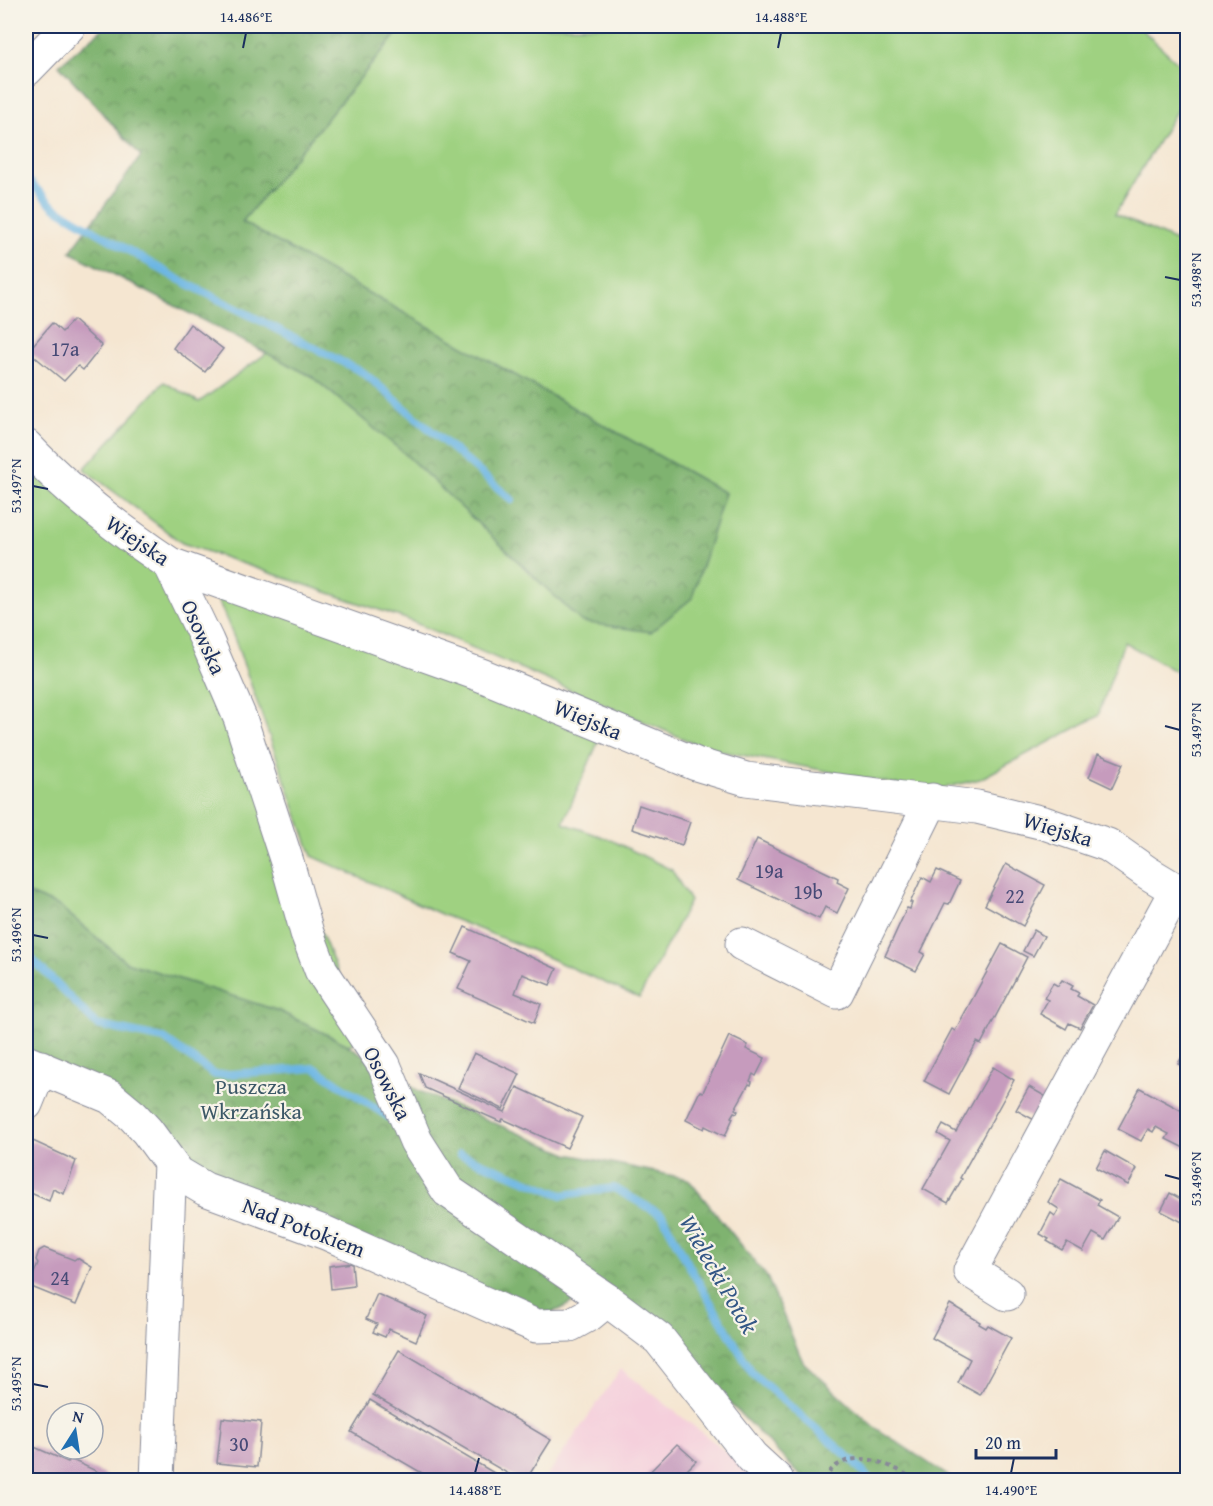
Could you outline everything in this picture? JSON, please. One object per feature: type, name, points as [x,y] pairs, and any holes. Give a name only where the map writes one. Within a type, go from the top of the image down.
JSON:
[{"type":"street","points":[[26,70],[69,26]]},
{"type":"street","name":"Wiejska","points":[[26,446],[89,506],[126,535],[170,564],[481,675],[696,764],[746,779],[932,800],[977,807],[1044,823],[1108,845],[1182,893]]},
{"type":"street","name":"Osowska","points":[[170,564],[207,641],[240,718],[287,862],[307,933],[321,970],[384,1065],[416,1142],[448,1191],[607,1300],[659,1340],[752,1457],[777,1480]]},
{"type":"street","points":[[742,944],[837,992],[932,800]]},
{"type":"street","points":[[1007,1294],[970,1271],[1182,893]]},
{"type":"street","points":[[26,1104],[33,1065]]},
{"type":"street","name":"Nad Potokiem","points":[[33,1065],[110,1097],[147,1131],[178,1173],[205,1189],[326,1233],[536,1326],[570,1326],[607,1300]]},
{"type":"street","points":[[157,1480],[170,1163]]},
{"type":"path","points":[[824,1480],[836,1466],[858,1458],[870,1459],[915,1480]]},
{"type":"shaded area","points":[[621,1369],[762,1480],[544,1480]]},
{"type":"green space","points":[[106,26],[403,26],[242,222],[725,493],[692,598],[651,632],[582,622],[404,453],[311,376],[70,252],[141,156],[59,65]]},
{"type":"green space","points":[[403,26],[1138,26],[1187,71],[1187,93],[1115,214],[1187,246],[1187,678],[1124,642],[1098,716],[980,779],[932,791],[705,748],[406,619],[182,543],[84,469],[164,382],[199,402],[267,353],[311,376],[404,453],[582,622],[725,493],[242,222]]},
{"type":"green space","points":[[26,446],[170,564],[365,1039],[348,1045],[279,1011],[126,962],[59,906],[26,893]]},
{"type":"green space","points":[[214,590],[315,625],[599,740],[563,823],[611,840],[672,870],[690,901],[639,998],[522,946],[443,915],[312,856],[235,640]]},
{"type":"green space","name":"Puszcza Wkrzańska","points":[[26,893],[59,906],[126,962],[279,1011],[348,1045],[417,1090],[568,1154],[688,1179],[767,1277],[803,1362],[873,1426],[954,1480],[805,1480],[661,1333],[600,1285],[561,1309],[536,1318],[199,1176],[26,1055]]},
{"type":"building","points":[[73,320],[102,346],[83,370],[78,366],[64,381],[28,351],[52,323],[62,332]]},
{"type":"building","points":[[190,324],[223,349],[205,372],[173,348]]},
{"type":"building","points":[[1098,754],[1123,764],[1112,788],[1089,777]]},
{"type":"building","points":[[639,805],[690,822],[682,845],[632,829]]},
{"type":"building","points":[[757,839],[838,878],[837,882],[849,888],[837,913],[825,907],[819,919],[738,880]]},
{"type":"building","points":[[1006,864],[1045,885],[1023,926],[985,905]]},
{"type":"building","points":[[937,870],[960,881],[949,904],[945,903],[921,952],[925,954],[916,971],[885,956],[907,908],[910,909],[912,903],[910,903],[922,877],[931,882]]},
{"type":"building","points":[[465,927],[557,969],[550,985],[522,974],[515,993],[541,1004],[534,1023],[458,989],[471,961],[453,953]]},
{"type":"building","points":[[1034,930],[1044,936],[1033,956],[1023,951]]},
{"type":"building","points":[[1002,944],[1027,957],[981,1044],[977,1042],[949,1094],[924,1081],[952,1029],[955,1031]]},
{"type":"building","points":[[1062,980],[1073,986],[1071,989],[1079,993],[1077,996],[1093,1005],[1080,1028],[1069,1023],[1066,1029],[1040,1014],[1048,1000],[1044,998],[1053,983],[1058,986]]},
{"type":"building","points":[[729,1036],[748,1045],[746,1049],[765,1058],[756,1076],[753,1074],[751,1085],[749,1084],[735,1109],[738,1111],[734,1112],[731,1117],[733,1118],[725,1136],[686,1120],[700,1091],[703,1092]]},
{"type":"building","points":[[1188,1045],[1188,1069],[1178,1064]]},
{"type":"building","points":[[474,1053],[520,1074],[503,1109],[458,1088]]},
{"type":"building","points":[[993,1067],[1014,1080],[948,1203],[923,1189],[950,1141],[938,1134],[943,1125],[956,1132]]},
{"type":"building","points":[[419,1073],[505,1112],[517,1087],[582,1117],[567,1148],[503,1119],[501,1122],[425,1088]]},
{"type":"building","points":[[1029,1087],[1050,1099],[1038,1122],[1016,1110]]},
{"type":"building","points":[[1140,1088],[1188,1114],[1188,1142],[1184,1148],[1166,1139],[1169,1134],[1156,1127],[1153,1132],[1148,1129],[1141,1141],[1118,1129]]},
{"type":"building","points":[[26,1141],[32,1143],[33,1141],[76,1161],[64,1194],[53,1189],[49,1201],[26,1191]]},
{"type":"building","points":[[1105,1151],[1137,1169],[1128,1185],[1096,1168]]},
{"type":"building","points":[[1061,1179],[1100,1200],[1097,1205],[1118,1217],[1105,1240],[1093,1233],[1083,1251],[1067,1242],[1062,1250],[1040,1234],[1051,1213],[1055,1216],[1059,1209],[1048,1202]]},
{"type":"building","points":[[1170,1193],[1188,1203],[1188,1225],[1161,1211]]},
{"type":"building","points":[[44,1248],[74,1260],[77,1258],[92,1267],[76,1305],[29,1286],[38,1263],[36,1260],[39,1251]]},
{"type":"building","points":[[352,1263],[354,1286],[331,1289],[329,1266]]},
{"type":"building","points":[[377,1294],[427,1316],[416,1341],[389,1329],[385,1337],[373,1332],[377,1324],[366,1319]]},
{"type":"building","points":[[950,1304],[986,1328],[988,1325],[1011,1338],[980,1395],[958,1383],[970,1359],[932,1338]]},
{"type":"building","points":[[399,1350],[551,1440],[526,1480],[519,1480],[373,1395]]},
{"type":"building","points":[[370,1400],[506,1480],[434,1480],[351,1432]]},
{"type":"building","points":[[222,1418],[261,1422],[257,1467],[217,1463]]},
{"type":"building","points":[[677,1444],[696,1461],[677,1480],[642,1480]]},
{"type":"building","points":[[32,1446],[45,1452],[45,1461],[74,1461],[107,1476],[105,1480],[26,1480],[26,1460]]},
{"type":"waterway","points":[[26,178],[54,207],[176,278],[364,373],[512,500]]},
{"type":"waterway","name":"Wielecki Potok","points":[[26,957],[30,957],[97,1025],[164,1039],[215,1075],[315,1068],[393,1120]]},
{"type":"waterway","name":"Wielecki Potok","points":[[460,1154],[562,1195],[614,1188],[662,1215],[753,1374],[852,1460],[870,1480]]}]
